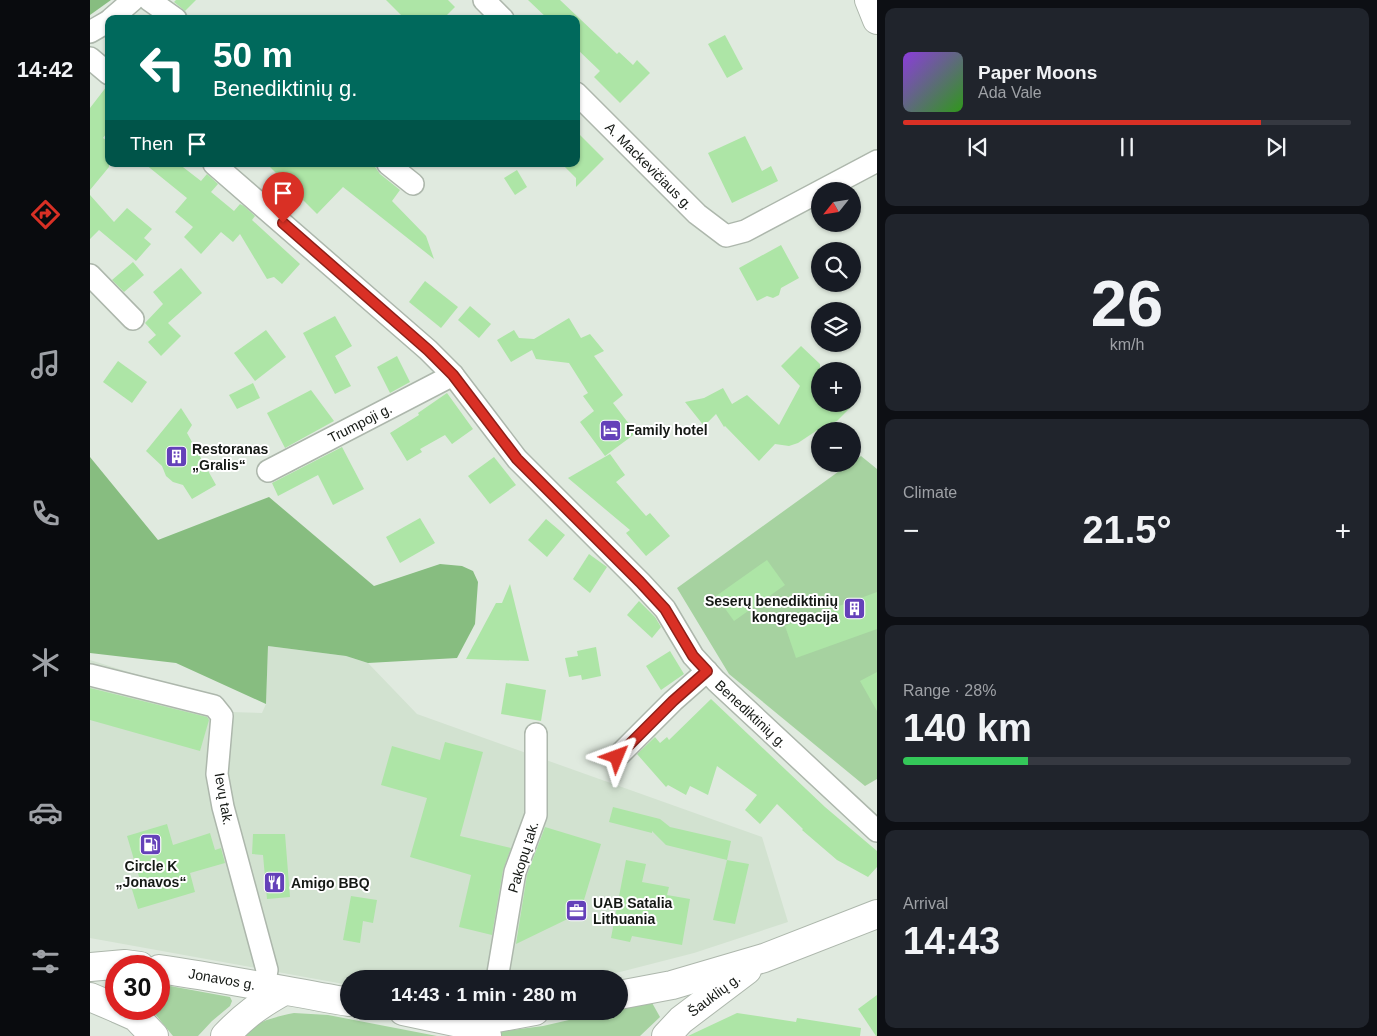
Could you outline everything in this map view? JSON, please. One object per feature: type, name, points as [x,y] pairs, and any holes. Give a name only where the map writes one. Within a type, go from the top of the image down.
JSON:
[{"type":"main road","points":[[869,0],[877,20]]},
{"type":"main road","name":"Šauklių g.","points":[[628,993],[672,985],[764,958],[877,914]]},
{"type":"main road","name":"Šauklių g.","points":[[666,1036],[681,1020],[764,958]]},
{"type":"main road","points":[[90,967],[105,966]]},
{"type":"main road","name":"Jonavos g.","points":[[170,971],[222,978],[340,1000]]},
{"type":"main road","points":[[225,1036],[274,989]]},
{"type":"main road","points":[[90,997],[105,1003]]},
{"type":"main road","points":[[139,1020],[154,1036]]},
{"type":"main road","points":[[474,1020],[489,1022]]},
{"type":"street","points":[[116,15],[133,0]]},
{"type":"street","points":[[149,0],[170,15]]},
{"type":"street","points":[[484,0],[499,15]]},
{"type":"street","points":[[90,32],[105,23]]},
{"type":"street","points":[[90,58],[105,71]]},
{"type":"street","name":"A. Mackevičiaus g.","points":[[580,96],[697,214],[726,236],[745,231],[877,161]]},
{"type":"street","name":"Benediktinių g.","points":[[217,167],[428,350],[453,375],[517,459],[665,609],[693,656],[877,831]]},
{"type":"street","points":[[392,167],[414,184]]},
{"type":"street","points":[[90,275],[132,319]]},
{"type":"street","name":"Trumpoji g.","points":[[268,471],[453,375]]},
{"type":"street","points":[[617,757],[673,701],[707,671]]},
{"type":"street","name":"Ievų tak.","points":[[90,675],[214,706],[222,716],[217,774],[222,807],[274,989]]},
{"type":"street","name":"Pakopų tak.","points":[[498,970],[515,872],[536,815],[536,734]]},
{"type":"shaded area","points":[[268,646],[346,656],[368,663],[417,714],[762,837],[788,922],[694,953],[628,970],[340,970],[340,983],[90,938],[90,660],[222,701],[230,712],[262,713],[266,704]]},
{"type":"green space","points":[[90,0],[111,0],[90,15]]},
{"type":"green space","points":[[861,456],[877,469],[877,779],[865,786],[729,674],[677,588],[838,472],[861,472]]},
{"type":"green space","points":[[90,457],[158,540],[269,497],[374,586],[440,564],[462,566],[473,571],[478,582],[475,624],[457,658],[368,663],[346,656],[268,646],[266,704],[176,663],[90,653]]},
{"type":"green space","points":[[170,986],[230,997],[232,1001],[230,1006],[198,1036],[173,1036],[160,1020],[170,1020]]},
{"type":"green space","points":[[651,1001],[660,1017],[640,1036],[500,1036],[495,1032],[543,1026],[569,1020],[628,1020],[628,1007]]},
{"type":"green space","points":[[294,1013],[328,1015],[340,1017],[340,1020],[354,1020],[437,1036],[240,1036],[252,1027],[279,1016]]},
{"type":"building","points":[[176,0],[196,0],[185,11],[174,2]]},
{"type":"building","points":[[386,0],[448,0],[455,7],[447,15],[401,15]]},
{"type":"building","points":[[528,0],[560,0],[576,15],[544,15]]},
{"type":"building","points":[[580,19],[617,54],[619,52],[633,65],[637,60],[650,73],[620,103],[594,77],[600,71],[580,52]]},
{"type":"building","points":[[725,35],[743,69],[727,78],[708,44]]},
{"type":"building","points":[[105,89],[105,135],[103,138],[105,139],[105,167],[109,167],[90,190],[90,108]]},
{"type":"building","points":[[580,135],[604,159],[576,187],[576,178],[565,167],[580,167]]},
{"type":"building","points":[[745,136],[762,171],[771,166],[778,181],[732,203],[708,153]]},
{"type":"building","points":[[149,167],[183,167],[201,181],[207,174],[218,184],[211,192],[234,211],[240,204],[244,206],[255,216],[252,220],[300,264],[282,284],[274,277],[267,279],[240,234],[233,242],[221,232],[201,254],[184,237],[193,227],[175,212],[187,198]]},
{"type":"building","points":[[270,167],[375,167],[380,174],[400,190],[392,201],[426,236],[434,259],[343,187],[317,214]]},
{"type":"building","points":[[517,170],[527,187],[515,195],[504,178]]},
{"type":"building","points":[[90,195],[114,222],[127,208],[152,229],[144,238],[151,244],[136,261],[99,230],[90,239]]},
{"type":"building","points":[[781,245],[799,278],[781,288],[779,295],[773,298],[767,296],[757,301],[739,268]]},
{"type":"building","points":[[133,262],[144,275],[124,292],[112,280]]},
{"type":"building","points":[[181,268],[202,293],[168,323],[181,336],[161,356],[148,342],[156,335],[145,323],[163,304],[153,292]]},
{"type":"building","points":[[425,281],[458,307],[441,328],[409,302]]},
{"type":"building","points":[[470,306],[491,324],[479,338],[458,320]]},
{"type":"building","points":[[335,316],[352,346],[335,356],[351,386],[335,394],[303,333]]},
{"type":"building","points":[[569,318],[581,338],[590,334],[604,351],[594,356],[623,395],[613,403],[636,433],[605,456],[580,422],[594,411],[583,396],[588,393],[569,363],[536,359],[532,350],[511,362],[497,340],[514,330],[519,338],[534,339]]},
{"type":"building","points":[[266,330],[286,357],[255,381],[234,353]]},
{"type":"building","points":[[801,346],[818,362],[811,362],[811,412],[846,412],[834,422],[811,422],[811,434],[798,443],[789,446],[775,444],[759,461],[724,427],[716,414],[704,426],[685,402],[704,398],[723,388],[732,404],[747,395],[779,425],[800,386],[781,366]]},
{"type":"building","points":[[397,356],[410,382],[390,393],[377,367]]},
{"type":"building","points":[[118,361],[147,382],[132,403],[103,382]]},
{"type":"building","points":[[253,383],[260,398],[237,409],[229,395]]},
{"type":"building","points":[[311,390],[334,421],[285,448],[267,413]]},
{"type":"building","points":[[447,393],[473,429],[452,444],[445,435],[420,449],[422,452],[407,461],[390,433],[419,415],[418,413]]},
{"type":"building","name":"Restoranas „Gralis“","points":[[181,408],[192,425],[187,433],[216,485],[192,499],[183,485],[173,482],[166,476],[162,466],[146,451]]},
{"type":"building","points":[[342,447],[364,489],[333,505],[318,475],[278,496],[272,483]]},
{"type":"building","points":[[610,454],[625,475],[616,482],[646,516],[650,513],[670,536],[646,556],[626,533],[630,530],[568,478]]},
{"type":"building","points":[[494,457],[516,485],[490,504],[468,476]]},
{"type":"building","points":[[420,518],[435,543],[400,563],[386,537]]},
{"type":"building","points":[[546,519],[565,535],[547,557],[528,540]]},
{"type":"building","points":[[589,554],[607,567],[590,593],[573,579]]},
{"type":"building","points":[[767,560],[785,585],[734,621],[716,596]]},
{"type":"building","points":[[510,584],[529,661],[466,659],[496,603],[502,603]]},
{"type":"building","name":"Seserų benediktinių kongregacija","points":[[877,592],[877,629],[796,658],[785,626]]},
{"type":"building","points":[[639,601],[655,617],[661,627],[652,638],[627,615]]},
{"type":"building","points":[[596,647],[601,676],[582,680],[581,675],[569,677],[565,658],[578,656],[577,651]]},
{"type":"building","points":[[670,651],[684,674],[661,690],[646,666]]},
{"type":"building","points":[[877,672],[877,711],[860,681]]},
{"type":"building","points":[[506,683],[546,690],[541,721],[501,714]]},
{"type":"building","points":[[90,688],[207,717],[209,720],[200,751],[90,720]]},
{"type":"building","points":[[711,699],[825,807],[877,851],[877,867],[868,877],[837,860],[802,830],[777,804],[760,824],[745,810],[757,795],[717,766],[708,795],[690,786],[686,795],[668,785],[666,787],[637,754],[655,737],[660,743],[667,737],[669,740]]},
{"type":"building","points":[[445,742],[483,752],[460,836],[511,848],[503,870],[492,935],[459,927],[471,875],[410,857],[427,798],[381,785],[392,746],[440,760]]},
{"type":"building","points":[[613,807],[660,819],[670,827],[731,841],[727,860],[666,845],[652,831],[652,833],[609,822]]},
{"type":"building","points":[[167,824],[173,845],[210,833],[215,850],[221,848],[225,863],[190,873],[195,892],[138,909],[130,883],[140,880],[127,836]]},
{"type":"building","points":[[545,827],[601,844],[580,913],[516,944],[527,875]]},
{"type":"building","points":[[253,834],[285,834],[290,897],[267,899],[263,855],[252,854]]},
{"type":"building","points":[[626,860],[646,864],[642,882],[669,887],[667,895],[690,899],[682,945],[632,936],[630,942],[611,938]]},
{"type":"building","points":[[727,860],[749,864],[735,924],[713,920]]},
{"type":"building","points":[[351,896],[377,900],[373,923],[363,921],[360,943],[343,940]]},
{"type":"building","points":[[877,995],[877,1036],[876,1036],[858,1009]]},
{"type":"building","points":[[737,1013],[796,1022],[797,1018],[861,1028],[860,1036],[688,1036]]},
{"type":"place","name":"Family hotel","points":[[610,430]]},
{"type":"place","name":"Restoranas „Gralis“","points":[[176,457]]},
{"type":"place","name":"Seserų benediktinių kongregacija","points":[[854,609]]},
{"type":"place","name":"Circle K „Jonavos“","points":[[151,844]]},
{"type":"place","name":"Amigo BBQ","points":[[275,883]]},
{"type":"place","name":"UAB Satalia Lithuania","points":[[577,911]]},
{"type":"route","points":[[283,223],[441,362],[517,459],[665,609],[693,656],[707,671],[673,701],[617,757]]}]
